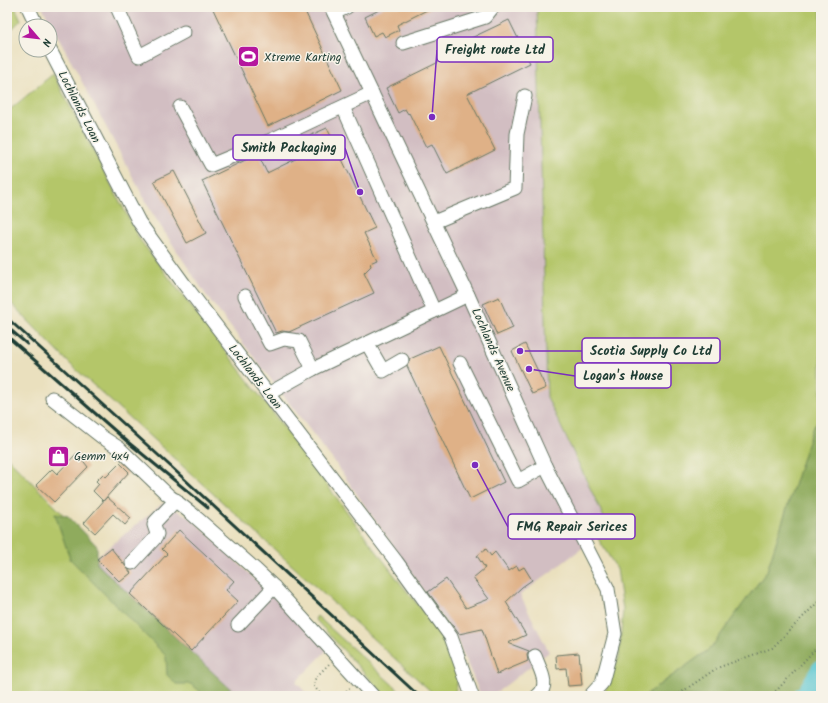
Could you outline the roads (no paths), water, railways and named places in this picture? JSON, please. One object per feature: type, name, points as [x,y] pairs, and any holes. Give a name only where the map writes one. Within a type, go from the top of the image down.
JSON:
[{"type":"street","points":[[28,7],[33,18]]},
{"type":"street","points":[[117,7],[138,56],[184,32]]},
{"type":"street","points":[[333,10],[348,7]]},
{"type":"street","points":[[403,43],[485,17],[493,7]]},
{"type":"street","name":"Lochlands Avenue","points":[[333,10],[468,295],[545,466],[608,589],[615,634],[602,683],[590,696]]},
{"type":"street","name":"Lochlands Loan","points":[[54,58],[139,222],[184,284],[396,561],[451,637],[472,696]]},
{"type":"street","points":[[180,107],[211,165],[372,93]]},
{"type":"street","points":[[434,222],[515,188],[517,134],[526,96]]},
{"type":"street","points":[[343,107],[434,311]]},
{"type":"street","points":[[268,394],[313,369],[468,295]]},
{"type":"street","points":[[245,296],[270,344],[284,339],[299,341],[313,369]]},
{"type":"street","points":[[367,343],[383,371],[402,360]]},
{"type":"street","points":[[460,363],[518,481],[545,466]]},
{"type":"street","points":[[52,398],[102,437],[119,448],[168,495],[176,500],[274,587],[374,696]]},
{"type":"street","points":[[132,564],[156,537],[155,522],[176,500]]},
{"type":"street","points":[[238,625],[274,587]]},
{"type":"street","points":[[535,656],[545,684],[542,692],[537,696]]},
{"type":"waterway","points":[[803,696],[807,693],[821,670]]},
{"type":"railway","points":[[7,318],[168,464],[419,696]]},
{"type":"railway","points":[[7,327],[27,344]]},
{"type":"railway","points":[[7,336],[129,443],[208,508]]},
{"type":"place","name":"Xtreme Karting","points":[[249,57]]},
{"type":"place","name":"Freight route Ltd","points":[[432,117]]},
{"type":"place","name":"Smith Packaging","points":[[360,192]]},
{"type":"place","name":"Scotia Supply Co Ltd","points":[[520,351]]},
{"type":"place","name":"Logan's House","points":[[529,369]]},
{"type":"place","name":"Gemm 4x4","points":[[58,456]]},
{"type":"place","name":"FMG Repair Serices","points":[[475,465]]}]
